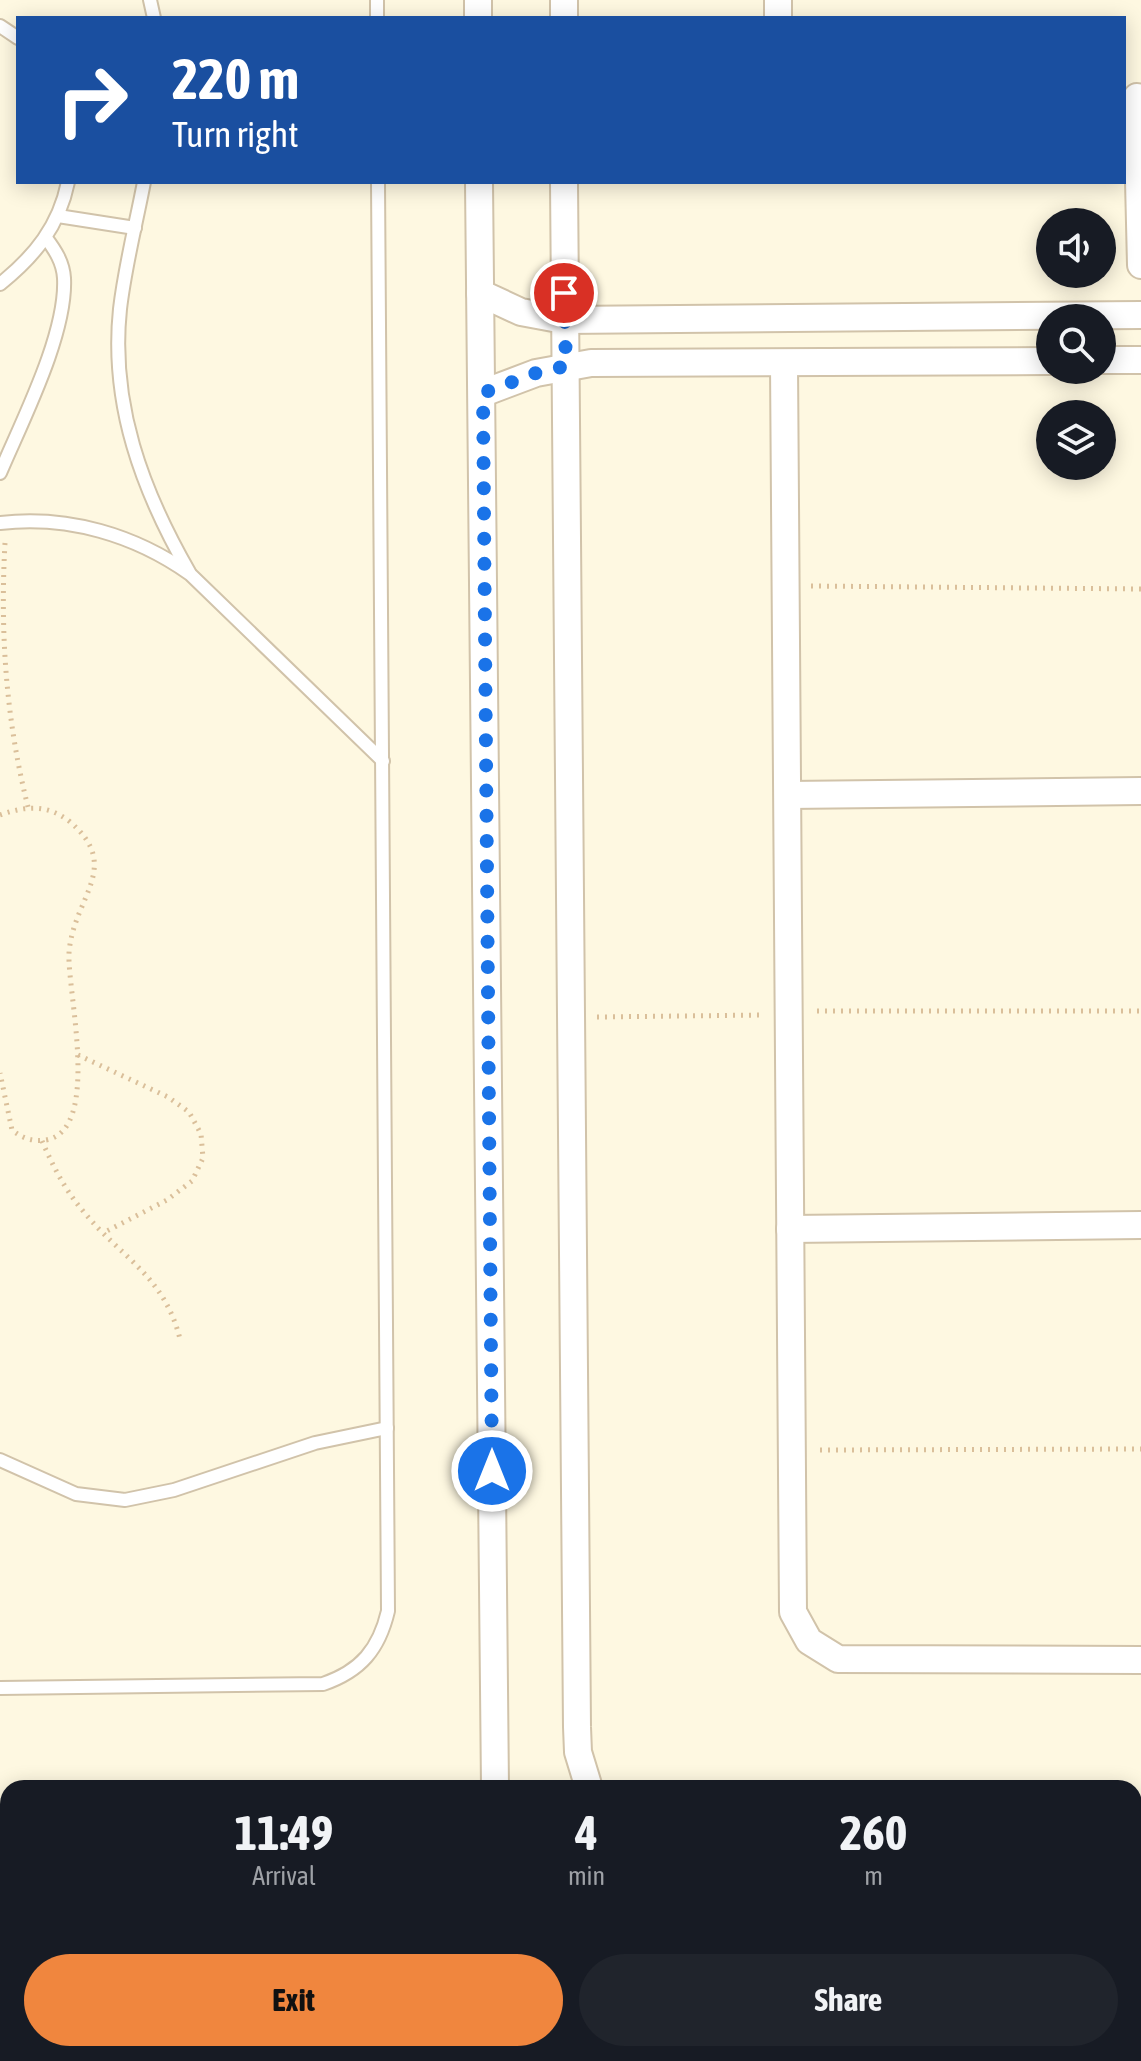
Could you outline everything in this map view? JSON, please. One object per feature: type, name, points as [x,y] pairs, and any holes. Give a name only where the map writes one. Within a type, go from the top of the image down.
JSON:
[{"type":"street","points":[[1134,97],[1141,265]]},
{"type":"street","points":[[479,184],[495,1780]]},
{"type":"street","points":[[564,184],[577,1727],[578,1752],[587,1780]]},
{"type":"street","points":[[480,293],[521,312],[564,320],[1141,315]]},
{"type":"street","points":[[1116,360],[1141,360]]},
{"type":"street","points":[[483,393],[536,373],[566,366],[1036,361]]},
{"type":"street","points":[[784,364],[793,1612],[799,1628],[822,1652],[854,1661],[1141,1660]]},
{"type":"street","points":[[788,795],[1141,791]]},
{"type":"street","points":[[790,1229],[1141,1225]]},
{"type":"lane","points":[[0,284],[25,264],[46,238],[58,216],[67,184]]},
{"type":"lane","points":[[144,184],[119,320],[120,385],[142,475],[169,538],[190,574]]},
{"type":"lane","points":[[0,1688],[303,1686],[343,1677],[374,1650],[388,1611],[378,184]]},
{"type":"lane","points":[[58,216],[135,228]]},
{"type":"lane","points":[[0,473],[43,371],[57,320],[64,280],[61,265],[46,238]]},
{"type":"lane","points":[[3,523],[66,524],[109,533],[145,547],[190,574],[383,761]]},
{"type":"lane","points":[[0,1460],[76,1494],[125,1500],[174,1490],[315,1443],[387,1428]]},
{"type":"path","points":[[3,523],[3,666],[16,761],[28,807]]},
{"type":"path","points":[[786,586],[1141,589]]},
{"type":"path","points":[[0,815],[28,807],[62,816],[83,833],[95,853],[96,873],[81,905],[69,954],[78,1055],[73,1115],[62,1133],[42,1141],[26,1139],[12,1130],[0,1073]]},
{"type":"path","points":[[572,1017],[753,1016],[789,1011],[1141,1011]]},
{"type":"path","points":[[78,1055],[168,1097],[189,1112],[201,1134],[203,1158],[192,1181],[167,1200],[103,1233]]},
{"type":"path","points":[[42,1141],[67,1191],[103,1233],[157,1285],[168,1301],[180,1339]]},
{"type":"path","points":[[791,1450],[1141,1449]]},
{"type":"route","points":[[492,1471],[483,393],[536,373],[566,366],[564,293]]}]
